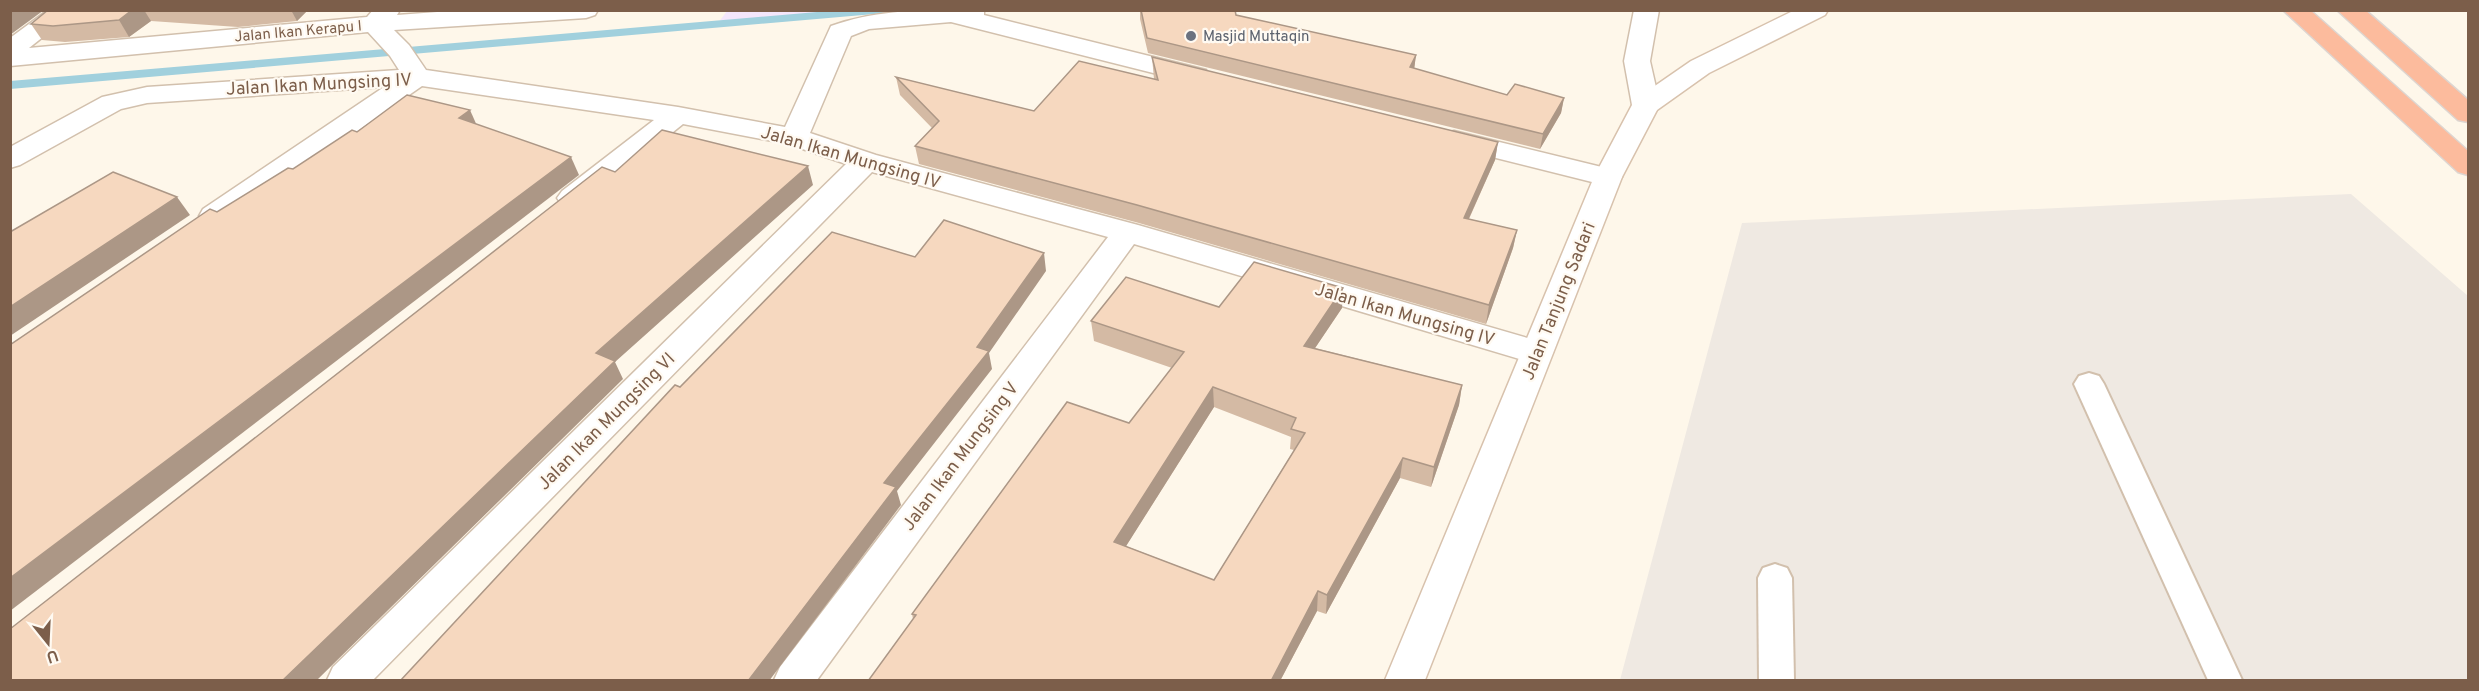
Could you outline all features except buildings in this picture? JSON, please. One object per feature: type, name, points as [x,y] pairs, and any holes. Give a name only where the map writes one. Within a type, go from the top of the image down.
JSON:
[{"type":"highway","points":[[2295,10],[2469,166]]},
{"type":"highway","points":[[2349,10],[2469,114]]},
{"type":"street","points":[[10,50],[65,10]]},
{"type":"street","name":"Jalan Ikan Kerapu I","points":[[10,58],[380,20],[586,10]]},
{"type":"street","points":[[794,137],[840,31],[866,22],[1014,10]]},
{"type":"street","points":[[1646,105],[1637,61],[1647,10]]},
{"type":"street","name":"Jalan Tanjung Sadari","points":[[1405,681],[1608,177],[1646,105],[1700,67],[1816,10]]},
{"type":"street","points":[[952,15],[1216,81]]},
{"type":"street","points":[[196,229],[416,76],[380,20]]},
{"type":"street","name":"Jalan Ikan Mungsing IV","points":[[10,159],[112,103],[147,95],[416,76],[678,115],[794,137],[866,161],[1127,232],[1536,352]]},
{"type":"street","points":[[547,218],[678,115]]},
{"type":"street","points":[[1435,135],[1608,177]]},
{"type":"street","name":"Jalan Ikan Mungsing VI","points":[[347,681],[866,161]]},
{"type":"street","name":"Jalan Ikan Mungsing V","points":[[794,681],[1127,232]]},
{"type":"lane","points":[[2089,384],[2224,681]]},
{"type":"lane","points":[[1774,578],[1777,681]]},
{"type":"shaded area","points":[[727,10],[867,11],[718,23]]},
{"type":"shaded area","points":[[2351,194],[2468,296],[2468,680],[1620,680],[1742,223]]},
{"type":"waterway","points":[[10,85],[886,10]]},
{"type":"place","name":"Masjid Muttaqin","points":[[1191,36]]}]
